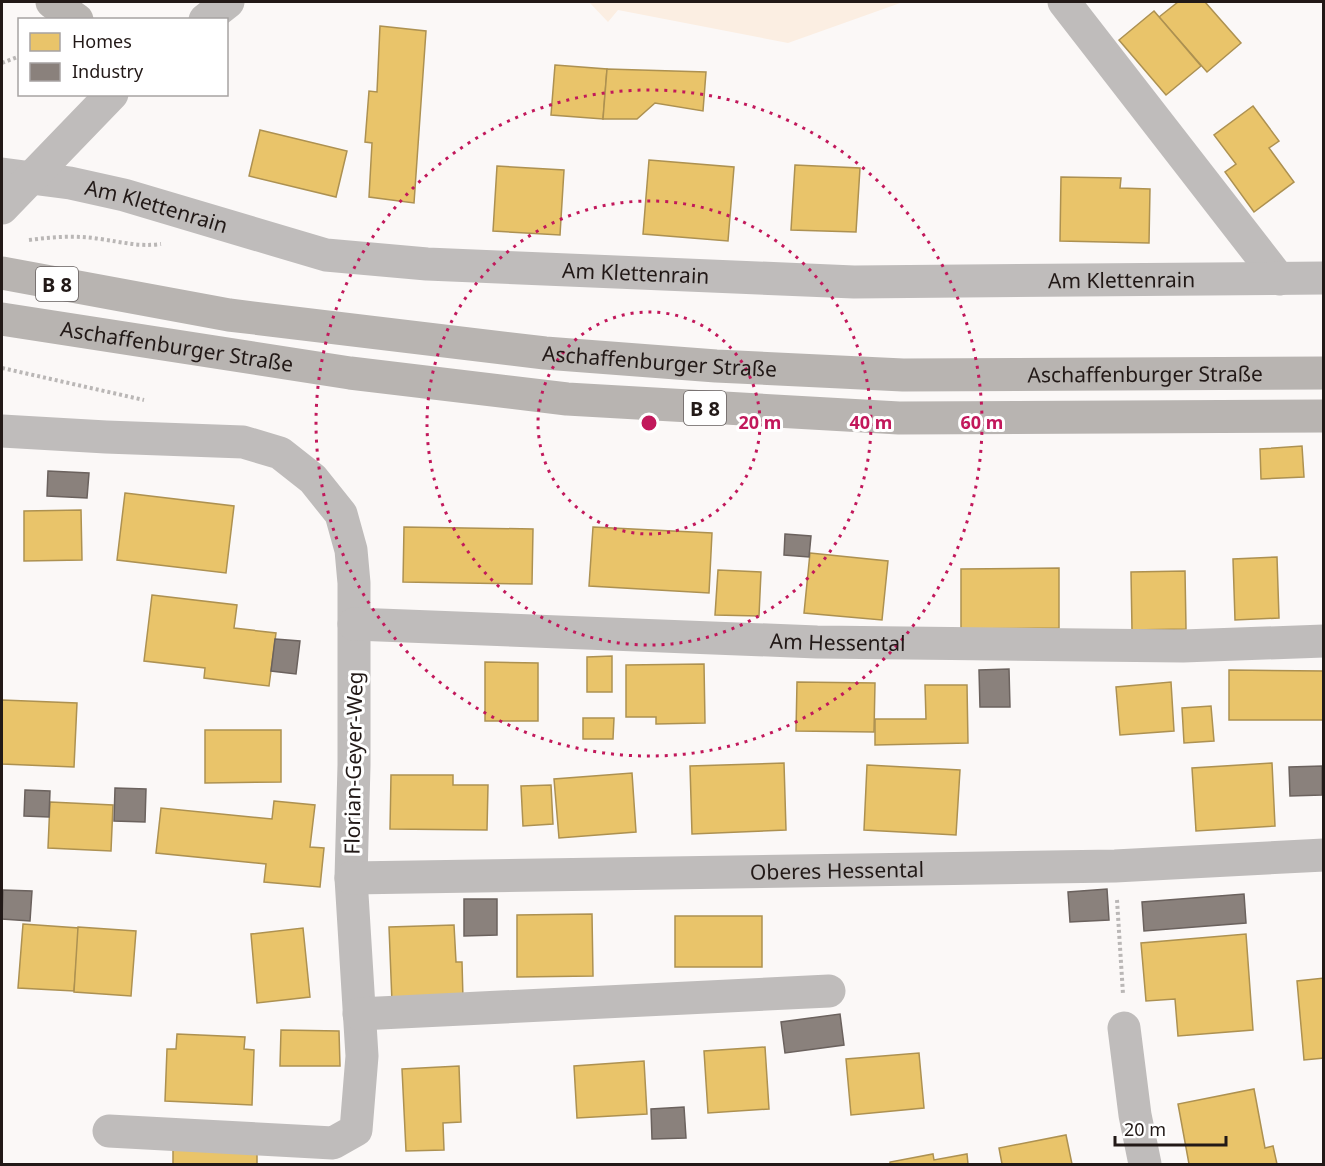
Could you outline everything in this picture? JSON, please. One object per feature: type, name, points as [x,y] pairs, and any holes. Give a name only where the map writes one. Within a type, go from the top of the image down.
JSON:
[{"type":"main road","points":[[52,2],[74,18]]},
{"type":"main road","name":"Aschaffenburger Straße","points":[[2,273],[229,315],[545,353],[716,366],[903,375],[1323,373]]},
{"type":"main road","name":"Aschaffenburger Straße","points":[[2,319],[350,373],[567,399],[899,418],[1323,416]]},
{"type":"street","points":[[208,18],[228,2]]},
{"type":"street","points":[[1064,2],[1280,279]]},
{"type":"street","points":[[2,208],[110,96]]},
{"type":"street","name":"Am Klettenrain","points":[[2,174],[70,183],[124,195],[326,255],[427,264],[854,282],[1323,278]]},
{"type":"street","name":"Florian-Geyer-Weg","points":[[2,431],[243,442],[280,453],[313,479],[341,514],[351,550],[354,624],[351,878],[362,1056],[356,1130],[333,1143],[109,1131]]},
{"type":"street","name":"Am Hessental","points":[[354,624],[817,642],[1182,646],[1323,641]]},
{"type":"street","name":"Oberes Hessental","points":[[351,878],[1115,866],[1323,855]]},
{"type":"street","points":[[359,1014],[829,991]]},
{"type":"street","points":[[1124,1028],[1135,1115],[1145,1164]]},
{"type":"path","points":[[2,63],[18,57]]},
{"type":"path","points":[[18,242],[60,236],[99,238],[143,246],[170,243],[183,234],[192,214]]},
{"type":"path","points":[[2,368],[151,402]]},
{"type":"path","points":[[1119,932],[1121,967]]},
{"type":"shaded area","points":[[589,2],[903,2],[788,43],[618,10],[608,22]]},
{"type":"building: Homes","points":[[1178,2],[1205,2],[1241,43],[1207,72],[1159,17]]},
{"type":"building: Homes","points":[[1154,11],[1201,66],[1166,95],[1119,40]]},
{"type":"building: Homes","points":[[380,26],[426,31],[414,203],[369,197],[372,143],[365,142],[369,91],[377,92]]},
{"type":"building: Homes","points":[[555,65],[607,69],[603,119],[551,115]]},
{"type":"building: Homes","points":[[607,69],[706,72],[703,111],[655,103],[637,119],[603,119]]},
{"type":"building: Homes","points":[[1253,106],[1279,141],[1269,148],[1294,182],[1254,212],[1225,172],[1236,164],[1214,135]]},
{"type":"building: Homes","points":[[260,130],[347,151],[336,197],[249,176]]},
{"type":"building: Homes","points":[[649,160],[734,167],[728,241],[643,234]]},
{"type":"building: Homes","points":[[795,165],[860,168],[856,232],[791,230]]},
{"type":"building: Homes","points":[[497,166],[564,170],[560,235],[493,231]]},
{"type":"building: Homes","points":[[1061,177],[1121,178],[1120,188],[1150,189],[1149,243],[1060,241]]},
{"type":"building: Homes","points":[[1302,446],[1304,477],[1261,479],[1260,449]]},
{"type":"building: Homes","points":[[125,493],[234,506],[226,573],[117,560]]},
{"type":"building: Homes","points":[[81,510],[82,560],[24,561],[24,511]]},
{"type":"building: Homes","points":[[404,527],[533,529],[532,584],[403,582]]},
{"type":"building: Homes","points":[[593,527],[712,533],[709,593],[589,586]]},
{"type":"building: Homes","points":[[810,553],[888,561],[882,620],[804,613]]},
{"type":"building: Homes","points":[[1277,557],[1279,618],[1235,620],[1233,559]]},
{"type":"building: Homes","points":[[1059,568],[1059,628],[961,629],[961,569]]},
{"type":"building: Homes","points":[[718,570],[761,572],[759,616],[715,615]]},
{"type":"building: Homes","points":[[1185,571],[1186,629],[1132,630],[1131,572]]},
{"type":"building: Homes","points":[[152,595],[237,605],[234,628],[276,633],[269,686],[204,678],[205,668],[144,661]]},
{"type":"building: Homes","points":[[612,656],[612,692],[587,692],[587,657]]},
{"type":"building: Homes","points":[[485,662],[538,663],[538,721],[485,721]]},
{"type":"building: Homes","points":[[704,664],[705,723],[656,724],[656,717],[626,717],[626,665]]},
{"type":"building: Homes","points":[[1229,670],[1324,671],[1324,720],[1229,720]]},
{"type":"building: Homes","points":[[797,682],[875,683],[874,732],[796,731]]},
{"type":"building: Homes","points":[[1171,682],[1174,731],[1120,735],[1116,687]]},
{"type":"building: Homes","points":[[925,685],[967,685],[968,743],[875,745],[875,719],[926,719]]},
{"type":"building: Homes","points":[[2,700],[77,703],[74,767],[2,764]]},
{"type":"building: Homes","points":[[1211,706],[1214,741],[1184,743],[1182,708]]},
{"type":"building: Homes","points":[[583,718],[614,718],[613,739],[583,739]]},
{"type":"building: Homes","points":[[205,730],[281,730],[281,782],[205,783]]},
{"type":"building: Homes","points":[[784,763],[786,830],[692,834],[690,766]]},
{"type":"building: Homes","points":[[1272,763],[1275,826],[1196,831],[1192,768]]},
{"type":"building: Homes","points":[[867,765],[960,770],[956,835],[864,830]]},
{"type":"building: Homes","points":[[632,773],[636,832],[559,838],[554,779]]},
{"type":"building: Homes","points":[[391,775],[453,775],[453,785],[488,785],[487,830],[390,829]]},
{"type":"building: Homes","points":[[551,785],[553,824],[523,826],[521,786]]},
{"type":"building: Homes","points":[[274,801],[315,805],[310,847],[324,848],[320,887],[264,882],[266,864],[156,853],[161,808],[272,819]]},
{"type":"building: Homes","points":[[50,802],[113,805],[111,851],[48,848]]},
{"type":"building: Homes","points":[[592,914],[593,976],[517,977],[517,915]]},
{"type":"building: Homes","points":[[675,916],[762,916],[762,967],[675,967]]},
{"type":"building: Homes","points":[[23,924],[79,928],[74,991],[18,988]]},
{"type":"building: Homes","points":[[454,925],[456,962],[462,962],[463,999],[392,1002],[389,927]]},
{"type":"building: Homes","points":[[78,927],[136,931],[131,996],[74,992]]},
{"type":"building: Homes","points":[[303,928],[310,997],[257,1003],[251,934]]},
{"type":"building: Homes","points":[[1246,934],[1253,1030],[1178,1036],[1175,999],[1146,1001],[1141,943]]},
{"type":"building: Homes","points":[[1324,978],[1324,1058],[1304,1060],[1297,981]]},
{"type":"building: Homes","points":[[281,1030],[339,1031],[340,1066],[280,1066]]},
{"type":"building: Homes","points":[[177,1034],[245,1037],[244,1049],[254,1050],[252,1105],[165,1101],[167,1049],[176,1049]]},
{"type":"building: Homes","points":[[765,1047],[769,1109],[708,1113],[704,1051]]},
{"type":"building: Homes","points":[[919,1053],[924,1108],[851,1115],[846,1059]]},
{"type":"building: Homes","points":[[644,1061],[647,1114],[577,1118],[574,1066]]},
{"type":"building: Homes","points":[[459,1066],[461,1122],[443,1123],[444,1150],[406,1151],[402,1069]]},
{"type":"building: Homes","points":[[1254,1089],[1265,1148],[1273,1146],[1277,1164],[1189,1164],[1178,1104]]},
{"type":"building: Homes","points":[[1066,1135],[1072,1164],[1002,1164],[999,1148]]},
{"type":"building: Homes","points":[[173,1148],[257,1149],[257,1164],[173,1164]]},
{"type":"building: Homes","points":[[933,1154],[934,1160],[967,1154],[968,1164],[890,1164],[890,1162]]},
{"type":"building: Industry","points":[[48,471],[89,473],[87,498],[47,496]]},
{"type":"building: Industry","points":[[785,534],[811,536],[809,557],[784,555]]},
{"type":"building: Industry","points":[[275,639],[300,641],[296,674],[271,671]]},
{"type":"building: Industry","points":[[1009,669],[1010,707],[980,707],[979,670]]},
{"type":"building: Industry","points":[[1322,766],[1322,795],[1290,796],[1289,767]]},
{"type":"building: Industry","points":[[115,788],[146,789],[145,822],[114,821]]},
{"type":"building: Industry","points":[[25,790],[50,791],[49,817],[24,816]]},
{"type":"building: Industry","points":[[1107,889],[1109,920],[1070,922],[1068,892]]},
{"type":"building: Industry","points":[[3,890],[32,891],[30,921],[2,919]]},
{"type":"building: Industry","points":[[1244,894],[1246,923],[1144,931],[1142,902]]},
{"type":"building: Industry","points":[[464,899],[497,899],[497,935],[464,936]]},
{"type":"building: Industry","points":[[840,1014],[844,1045],[785,1053],[781,1022]]},
{"type":"building: Industry","points":[[684,1107],[686,1138],[652,1139],[651,1109]]}]
